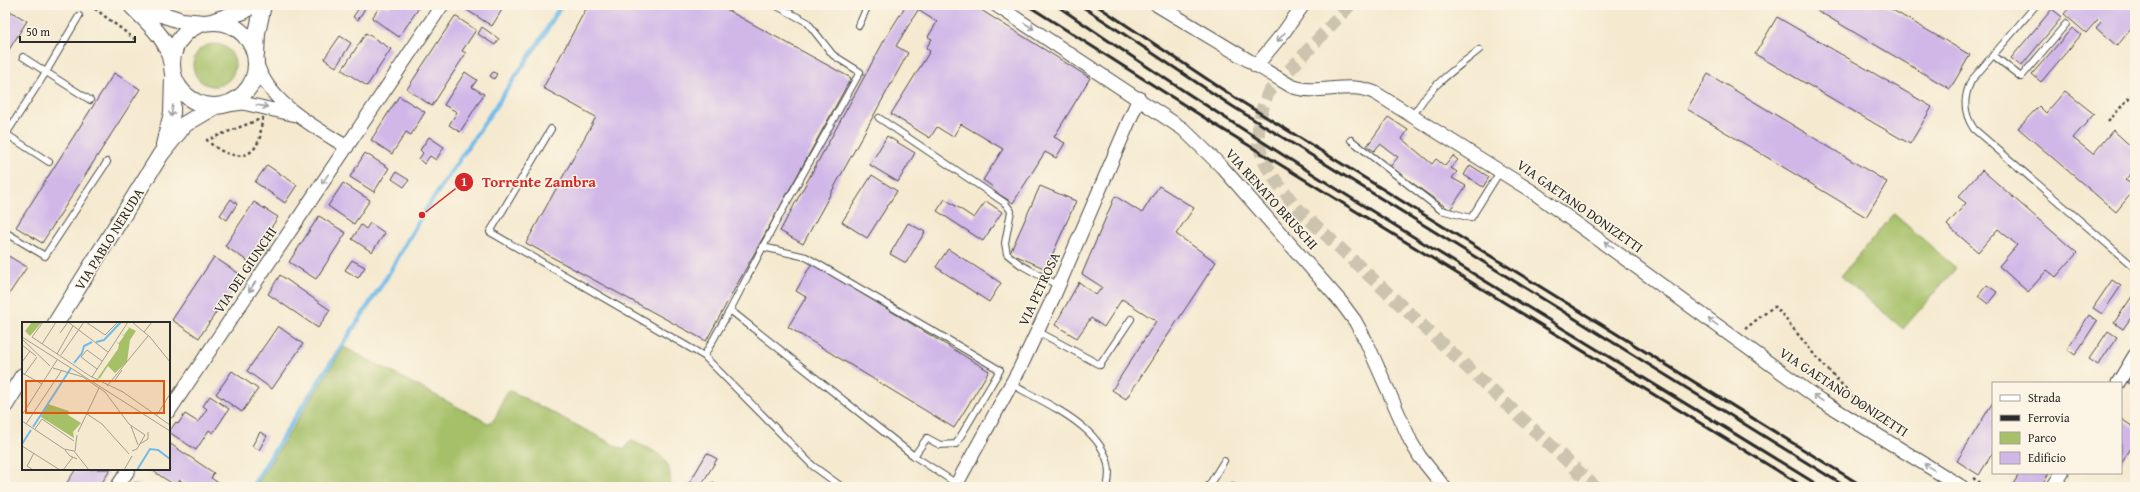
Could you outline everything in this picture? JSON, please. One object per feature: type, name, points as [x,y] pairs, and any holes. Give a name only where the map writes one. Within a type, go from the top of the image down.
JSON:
[{"type":"street","points":[[131,5],[161,37],[168,49],[179,89],[189,98],[201,105],[221,106],[243,103],[296,115]]},
{"type":"street","points":[[134,5],[182,21],[207,23],[220,22],[239,30],[248,39],[260,71],[274,92],[296,115],[347,147]]},
{"type":"street","points":[[172,67],[175,49],[183,36],[194,27],[224,19],[244,11],[251,5]]},
{"type":"street","points":[[221,106],[239,98],[249,89],[254,78],[257,33],[263,5]]},
{"type":"street","name":"VIA DEI GIUNCHI","points":[[170,409],[442,5]]},
{"type":"street","name":"VIA RENATO BRUSCHI","points":[[996,5],[1184,129],[1222,167],[1341,302],[1355,321],[1367,343],[1411,442],[1420,457],[1444,487]]},
{"type":"street","name":"VIA GAETANO DONIZETTI","points":[[1157,5],[1256,66],[1297,89],[1366,89],[1413,116],[1501,170],[1587,228],[1820,400],[1962,487]]},
{"type":"street","points":[[1256,66],[1284,32],[1303,5]]},
{"type":"street","name":"VIA PABLO NERUDA","points":[[161,154],[172,113],[172,67]]},
{"type":"street","name":"VIA PETROSA","points":[[956,485],[1011,384],[1059,286],[1139,98]]},
{"type":"street","name":"VIA PABLO NERUDA","points":[[57,322],[161,154],[185,124],[221,106]]},
{"type":"street","points":[[2119,382],[2135,355]]},
{"type":"street","points":[[5,405],[22,378]]},
{"type":"street","points":[[117,487],[129,470]]},
{"type":"street","points":[[2054,487],[2061,474]]},
{"type":"lane","points":[[704,356],[860,72],[833,55],[807,22],[775,5]]},
{"type":"lane","points":[[860,24],[868,5]]},
{"type":"lane","points":[[2036,5],[1971,81],[1966,93],[1964,105],[1971,124],[2135,268]]},
{"type":"lane","points":[[49,162],[5,134],[46,72],[79,16]]},
{"type":"lane","points":[[1993,55],[2021,77],[2066,24]]},
{"type":"lane","points":[[1413,116],[1423,98],[1443,78],[1479,50]]},
{"type":"lane","points":[[23,57],[90,100]]},
{"type":"lane","points":[[879,118],[1005,203],[1011,211],[1005,243],[1007,254],[1021,265],[1059,286]]},
{"type":"lane","points":[[551,130],[490,232],[704,356],[813,466],[842,487]]},
{"type":"lane","points":[[1351,140],[1441,210],[1471,218],[1501,170]]},
{"type":"lane","points":[[5,232],[45,256],[107,162]]},
{"type":"lane","points":[[763,247],[806,257],[1000,370],[956,444],[940,445],[927,438],[914,456]]},
{"type":"lane","points":[[730,310],[914,456],[956,485]]},
{"type":"lane","points":[[1037,332],[1100,365],[1131,319]]},
{"type":"lane","points":[[1011,384],[1081,425],[1093,435],[1101,446],[1108,465],[1109,477],[1107,487]]},
{"type":"lane","points":[[1208,487],[1224,461]]},
{"type":"path","points":[[90,5],[136,40]]},
{"type":"path","points":[[2108,122],[2135,91]]},
{"type":"path","points":[[263,118],[260,138],[256,145],[250,152],[240,157],[229,156],[213,147],[207,140],[223,134],[263,118]]},
{"type":"path","points":[[1734,337],[1773,307],[1776,307],[1817,358],[1862,406],[1887,423]]},
{"type":"path","points":[[1968,475],[1987,487]]},
{"type":"green space","points":[[210,44],[218,44],[226,47],[232,53],[235,65],[232,77],[226,83],[218,86],[210,86],[202,83],[196,77],[193,69],[193,61],[196,53],[202,47]]},
{"type":"green space","points":[[1894,214],[1956,268],[1903,329],[1841,276]]},
{"type":"green space","points":[[344,347],[488,423],[494,420],[507,392],[511,391],[624,450],[630,441],[632,441],[655,452],[666,462],[669,468],[670,487],[255,487]]},
{"type":"building","points":[[361,5],[367,5],[358,20],[353,17]]},
{"type":"building","points":[[381,5],[389,7],[390,5],[421,5],[399,37],[372,18]]},
{"type":"building","points":[[459,5],[505,5],[492,26]]},
{"type":"building","points":[[588,5],[718,5],[851,78],[706,341],[526,243],[596,117],[543,88]]},
{"type":"building","points":[[906,5],[973,5],[1090,78],[1054,137],[1065,143],[1056,158],[1045,152],[1013,203],[992,190],[993,187],[983,180],[1003,149],[961,124],[953,137],[937,127],[930,138],[891,114],[930,51],[926,48],[932,39],[928,37],[937,22],[918,10],[896,46],[908,53],[803,244],[780,231],[885,39]]},
{"type":"building","points":[[1808,5],[1884,5],[1970,55],[1950,89]]},
{"type":"building","points":[[2072,5],[2130,5],[2135,10],[2135,24],[2117,46],[2096,28],[2101,22],[2098,19],[2086,33],[2064,14]]},
{"type":"building","points":[[5,8],[27,21],[5,56]]},
{"type":"building","points":[[2052,9],[2062,17],[2021,66],[2011,58]]},
{"type":"building","points":[[455,16],[476,30],[462,51],[466,53],[432,106],[407,89]]},
{"type":"building","points":[[1777,17],[1932,107],[1910,144],[1755,54]]},
{"type":"building","points":[[482,27],[499,39],[495,45],[478,34]]},
{"type":"building","points":[[2072,28],[2081,35],[2041,82],[2032,74]]},
{"type":"building","points":[[366,33],[391,49],[367,86],[342,70]]},
{"type":"building","points":[[340,36],[351,43],[336,67],[324,59]]},
{"type":"building","points":[[465,72],[477,80],[472,87],[484,94],[460,132],[449,125],[457,112],[444,105]]},
{"type":"building","points":[[493,72],[497,74],[494,79],[490,76]]},
{"type":"building","points":[[114,73],[140,89],[42,243],[16,227]]},
{"type":"building","points":[[1708,74],[1887,182],[1866,217],[1687,109]]},
{"type":"building","points":[[2065,91],[2094,114],[2073,138],[2093,154],[2113,130],[2135,150],[2135,169],[2125,180],[2135,186],[2135,189],[2116,212],[2018,128],[2039,106],[2046,113]]},
{"type":"building","points":[[399,96],[425,112],[411,135],[406,132],[392,154],[371,140]]},
{"type":"building","points":[[1388,117],[1408,130],[1402,139],[1432,164],[1436,159],[1445,166],[1453,156],[1458,160],[1451,168],[1457,172],[1452,178],[1466,186],[1450,210],[1390,167],[1398,157],[1380,144],[1374,151],[1367,146]]},
{"type":"building","points":[[887,136],[915,153],[898,182],[870,165]]},
{"type":"building","points":[[429,137],[444,147],[436,160],[430,156],[424,164],[419,159],[423,153],[420,150]]},
{"type":"building","points":[[365,153],[389,168],[374,192],[350,177]]},
{"type":"building","points":[[267,165],[297,185],[285,203],[255,182]]},
{"type":"building","points":[[1470,165],[1489,177],[1483,187],[1464,175]]},
{"type":"building","points":[[1982,170],[2077,253],[2056,277],[2047,270],[2028,292],[1999,266],[2017,245],[1998,229],[1978,252],[1947,225],[1966,203],[1958,197]]},
{"type":"building","points":[[396,172],[409,180],[404,187],[392,179]]},
{"type":"building","points":[[872,175],[897,191],[867,238],[842,222]]},
{"type":"building","points":[[343,183],[370,200],[354,224],[328,206]]},
{"type":"building","points":[[1040,186],[1076,201],[1046,269],[1010,253]]},
{"type":"building","points":[[1159,186],[1194,208],[1176,234],[1216,262],[1126,399],[1112,390],[1156,321],[1122,299],[1104,327],[1091,318],[1077,338],[1055,325],[1079,282],[1096,295],[1102,287],[1082,274],[1115,196],[1142,213]]},
{"type":"building","points":[[231,199],[237,204],[227,220],[220,215]]},
{"type":"building","points":[[945,199],[974,218],[986,201],[1002,212],[983,241],[937,211]]},
{"type":"building","points":[[254,202],[278,217],[249,262],[225,246]]},
{"type":"building","points":[[319,216],[346,233],[316,279],[289,262]]},
{"type":"building","points":[[370,223],[385,233],[372,252],[352,239],[361,225],[366,229]]},
{"type":"building","points":[[908,223],[925,232],[906,263],[890,254]]},
{"type":"building","points":[[948,249],[1001,283],[989,302],[936,267]]},
{"type":"building","points":[[5,254],[27,267],[5,300]]},
{"type":"building","points":[[214,257],[241,275],[199,338],[172,320]]},
{"type":"building","points":[[352,260],[365,267],[358,278],[345,270]]},
{"type":"building","points":[[812,263],[989,371],[954,428],[788,327],[806,297],[796,291]]},
{"type":"building","points":[[280,275],[330,310],[318,328],[268,294]]},
{"type":"building","points":[[2112,280],[2121,286],[2102,314],[2093,308]]},
{"type":"building","points":[[1987,285],[1997,292],[1988,304],[1978,296]]},
{"type":"building","points":[[2133,295],[2135,296],[2135,312],[2123,329],[2114,323]]},
{"type":"building","points":[[2089,315],[2097,321],[2075,355],[2067,349]]},
{"type":"building","points":[[278,326],[303,344],[272,389],[247,371]]},
{"type":"building","points":[[2108,331],[2117,337],[2098,365],[2089,359]]},
{"type":"building","points":[[232,371],[258,389],[242,412],[216,394]]},
{"type":"building","points":[[2135,371],[2135,387],[2127,382]]},
{"type":"building","points":[[210,396],[229,409],[213,433],[209,430],[196,450],[170,433],[170,431],[176,422],[178,424],[185,414],[198,422],[207,409],[203,406]]},
{"type":"building","points":[[1992,404],[1992,454],[1979,475],[1957,461]]},
{"type":"building","points":[[2122,420],[2135,428],[2135,442],[2122,462]]},
{"type":"building","points":[[260,432],[267,436],[259,450],[252,446]]},
{"type":"building","points":[[170,444],[214,473],[211,478],[220,484],[218,487],[190,487],[180,480],[176,486],[152,470],[170,470]]},
{"type":"building","points":[[707,453],[717,459],[700,487],[687,487]]},
{"type":"building","points":[[75,470],[110,470],[99,487],[64,487]]},
{"type":"building","points":[[2019,474],[2048,474],[2040,487],[2011,487]]},
{"type":"building","points":[[135,482],[142,487],[132,487]]},
{"type":"building","points":[[713,482],[721,487],[710,487]]},
{"type":"building","points":[[1232,482],[1240,487],[1229,487]]},
{"type":"waterway","points":[[252,487],[388,275],[422,215],[543,36],[561,5]]},
{"type":"tunnel","points":[[1350,5],[1268,93],[1259,128],[1259,142],[1262,155],[1268,168],[1275,180],[1297,208],[1595,487]]},
{"type":"railway","points":[[1027,5],[1219,127],[1804,487]]},
{"type":"railway","points":[[1056,5],[1244,130],[1340,191],[1821,487]]},
{"type":"railway","points":[[1080,5],[1232,106],[1846,487]]},
{"type":"railway","points":[[1096,5],[1237,99],[1864,487]]},
{"type":"place","name":"Torrente Zambra","points":[[422,215]]}]
